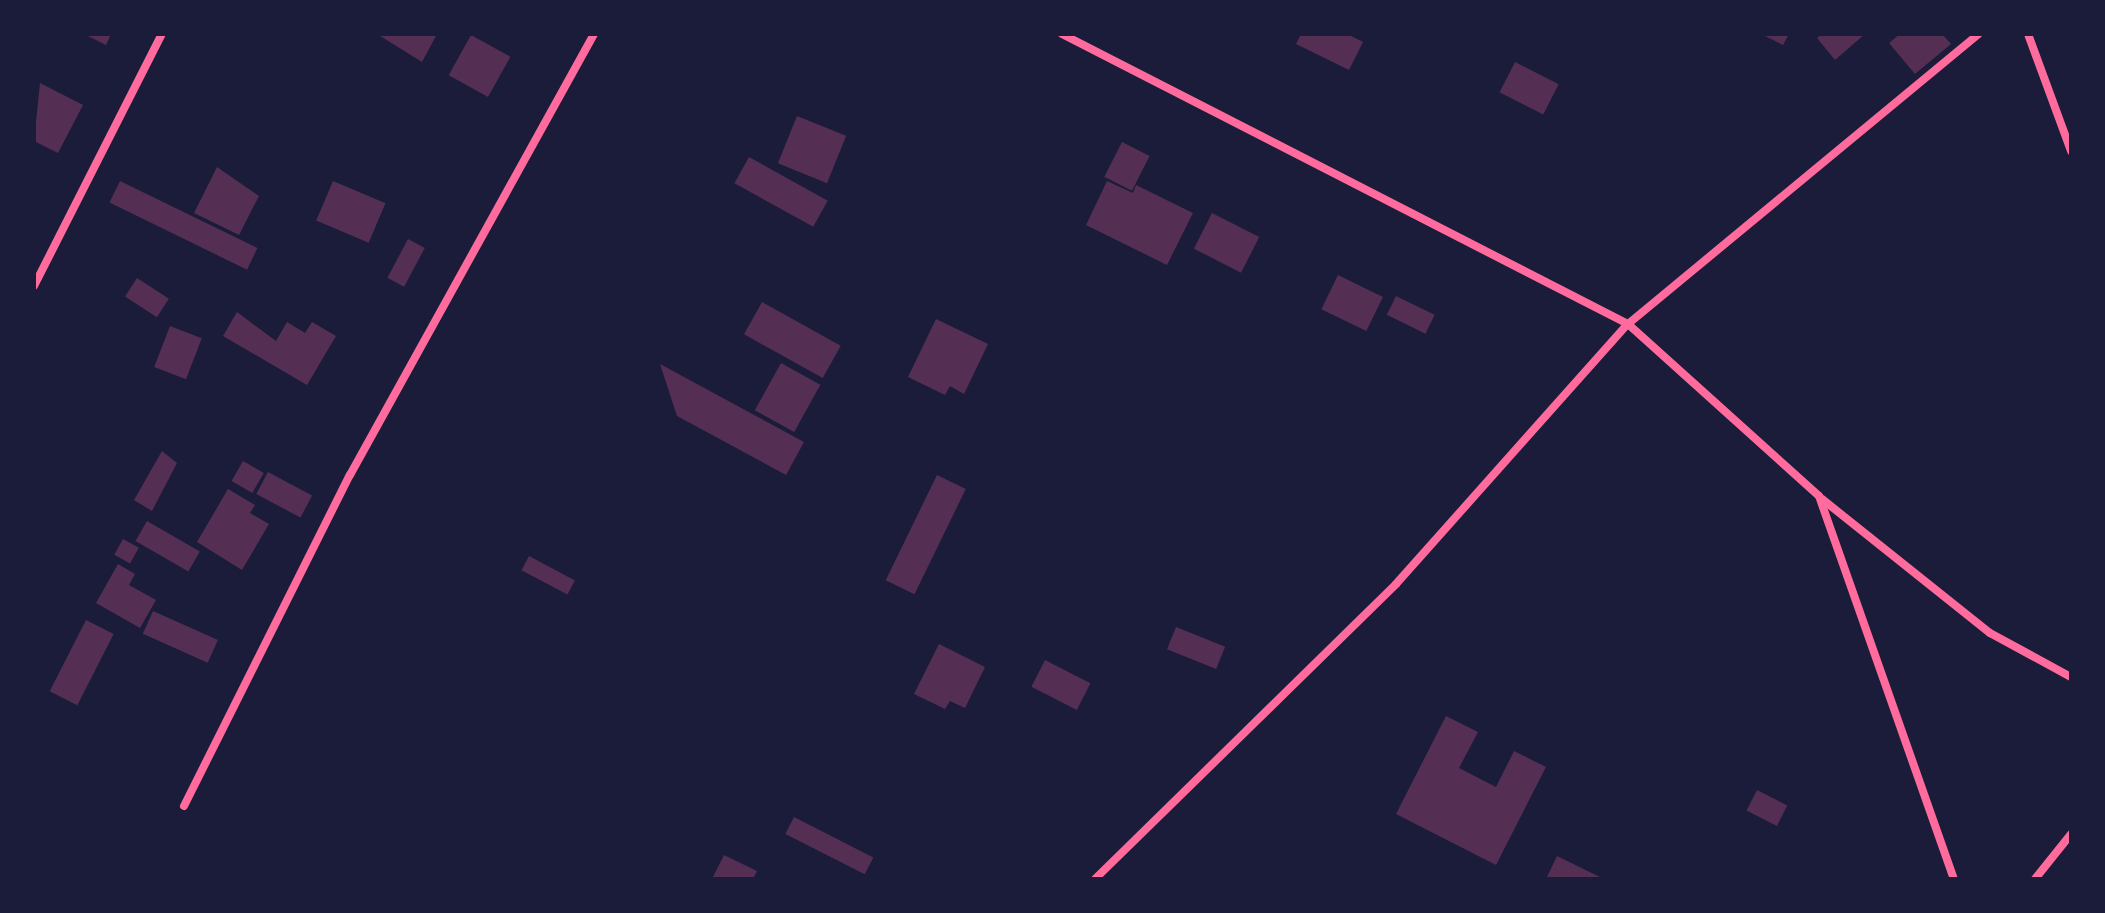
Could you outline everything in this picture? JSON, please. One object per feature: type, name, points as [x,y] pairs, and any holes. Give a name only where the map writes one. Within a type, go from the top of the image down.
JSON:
[{"type":"street","points":[[34,286],[162,34]]},
{"type":"street","points":[[184,806],[357,462],[594,34]]},
{"type":"street","points":[[1062,34],[1628,324],[1866,541],[1990,633],[2071,677]]},
{"type":"street","points":[[1095,879],[1396,584],[1628,324],[1979,34]]},
{"type":"street","points":[[2028,34],[2071,151]]},
{"type":"street","points":[[1819,496],[1954,879]]},
{"type":"street","points":[[2035,879],[2071,834]]},
{"type":"building","points":[[84,34],[111,34],[106,45]]},
{"type":"building","points":[[377,34],[437,34],[422,62]]},
{"type":"building","points":[[1301,34],[1347,34],[1363,42],[1349,70],[1296,44]]},
{"type":"building","points":[[1761,34],[1789,34],[1783,45]]},
{"type":"building","points":[[1822,34],[1865,34],[1835,60],[1817,38]]},
{"type":"building","points":[[1900,34],[1942,34],[1951,44],[1915,74],[1889,43]]},
{"type":"building","points":[[471,35],[510,57],[488,97],[449,75]]},
{"type":"building","points":[[1515,62],[1559,84],[1543,115],[1500,92]]},
{"type":"building","points":[[40,83],[83,105],[58,153],[34,141]]},
{"type":"building","points":[[797,116],[846,136],[827,183],[778,163]]},
{"type":"building","points":[[1122,142],[1150,156],[1132,191],[1104,177]]},
{"type":"building","points":[[749,157],[828,201],[813,227],[734,183]]},
{"type":"building","points":[[217,167],[259,196],[239,235],[194,213]]},
{"type":"building","points":[[120,181],[258,248],[247,270],[109,203]]},
{"type":"building","points":[[333,181],[385,203],[369,243],[316,221]]},
{"type":"building","points":[[1107,181],[1133,193],[1136,185],[1193,213],[1167,265],[1086,225]]},
{"type":"building","points":[[1212,213],[1259,237],[1241,273],[1194,249]]},
{"type":"building","points":[[408,239],[425,248],[404,287],[387,278]]},
{"type":"building","points":[[1338,275],[1383,297],[1366,331],[1321,309]]},
{"type":"building","points":[[137,278],[169,299],[157,317],[125,296]]},
{"type":"building","points":[[1396,296],[1435,315],[1425,334],[1387,315]]},
{"type":"building","points":[[762,302],[841,346],[823,378],[744,334]]},
{"type":"building","points":[[237,312],[276,341],[287,322],[305,333],[312,322],[336,336],[307,385],[223,336]]},
{"type":"building","points":[[936,319],[988,344],[964,394],[950,386],[945,395],[908,377]]},
{"type":"building","points":[[170,326],[202,338],[186,379],[154,367]]},
{"type":"building","points":[[781,363],[820,385],[794,432],[755,410]]},
{"type":"building","points":[[660,364],[804,442],[786,475],[677,416]]},
{"type":"building","points":[[162,451],[177,463],[152,511],[134,500]]},
{"type":"building","points":[[243,461],[264,473],[252,493],[231,481]]},
{"type":"building","points":[[268,472],[312,495],[300,518],[256,494]]},
{"type":"building","points":[[937,475],[966,489],[914,594],[886,580]]},
{"type":"building","points":[[228,489],[255,505],[250,513],[269,524],[242,570],[197,542]]},
{"type":"building","points":[[147,521],[200,552],[188,571],[136,541]]},
{"type":"building","points":[[123,539],[139,548],[130,563],[114,555]]},
{"type":"building","points":[[529,556],[575,580],[567,595],[521,570]]},
{"type":"building","points":[[118,564],[135,574],[129,585],[156,600],[140,628],[96,603]]},
{"type":"building","points":[[153,611],[218,640],[208,663],[143,634]]},
{"type":"building","points":[[86,620],[114,634],[77,705],[50,691]]},
{"type":"building","points":[[1176,627],[1225,647],[1216,669],[1167,649]]},
{"type":"building","points":[[939,644],[985,667],[965,708],[950,701],[945,709],[914,694]]},
{"type":"building","points":[[1045,660],[1090,683],[1077,710],[1031,687]]},
{"type":"building","points":[[1446,716],[1478,732],[1459,768],[1496,787],[1514,751],[1546,767],[1496,865],[1396,814]]},
{"type":"building","points":[[1757,790],[1787,805],[1777,826],[1747,810]]},
{"type":"building","points":[[794,817],[873,857],[865,874],[785,834]]},
{"type":"building","points":[[724,855],[757,871],[753,879],[712,879]]},
{"type":"building","points":[[1557,856],[1604,879],[1546,879]]}]
